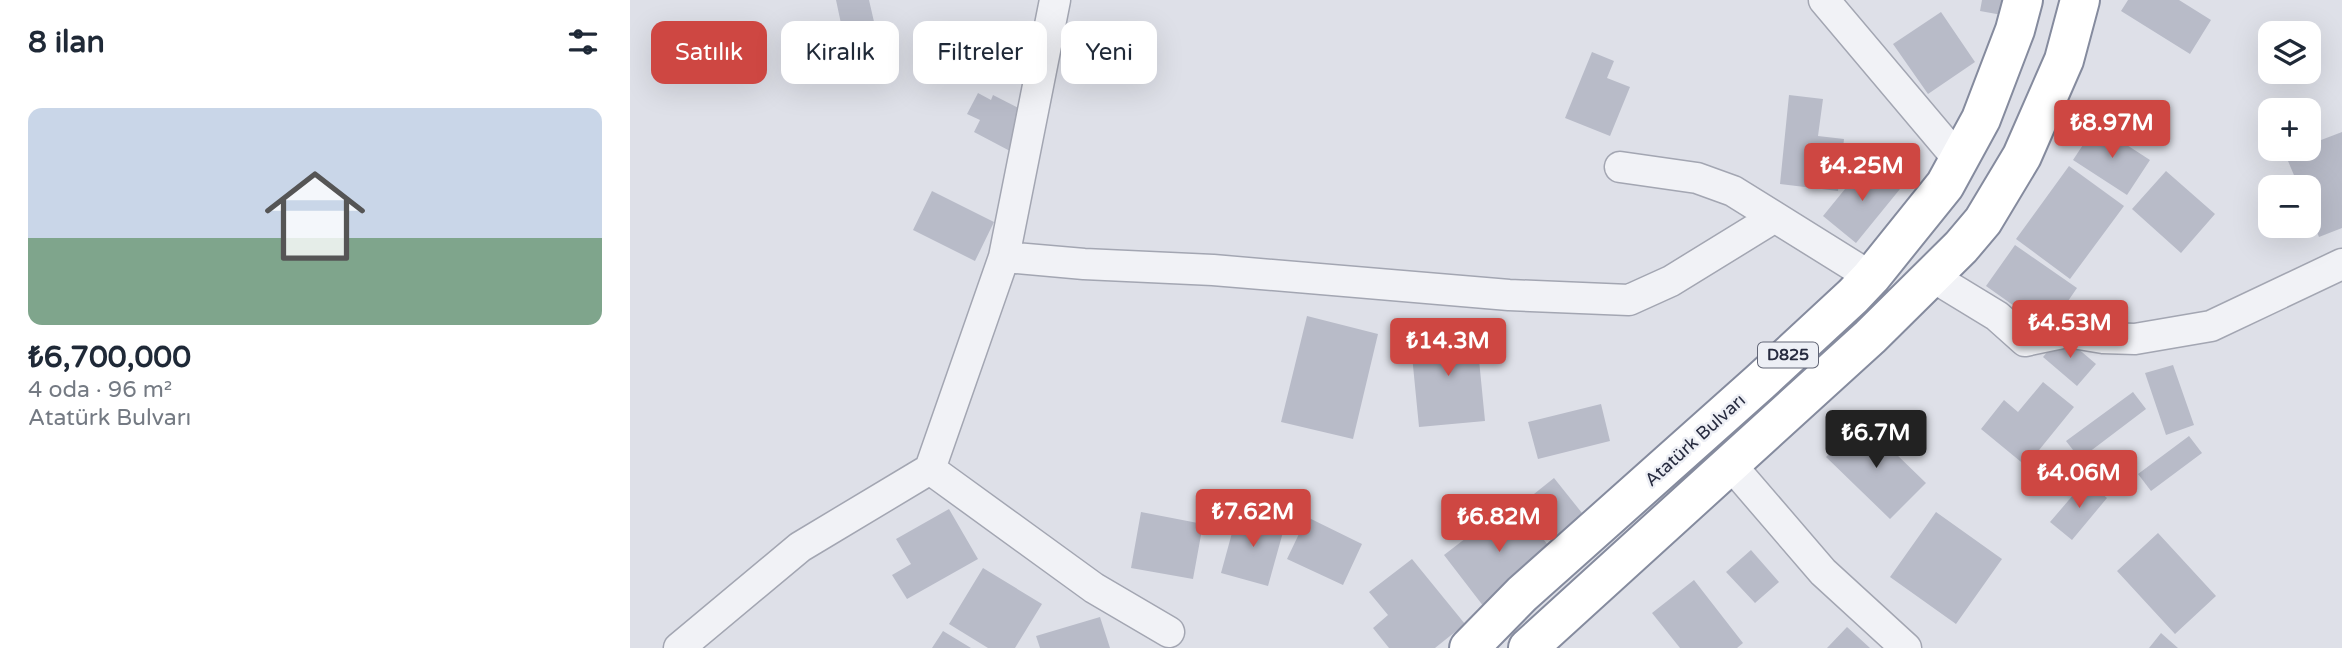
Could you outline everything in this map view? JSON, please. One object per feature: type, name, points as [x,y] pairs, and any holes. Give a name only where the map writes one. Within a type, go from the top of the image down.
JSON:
[{"type":"highway","name":"Atatürk Bulvarı","points":[[1469,648],[1522,594],[1727,412],[1871,277],[1945,185],[1959,160],[1990,98],[2023,0]]},
{"type":"highway","name":"D825","points":[[1528,648],[1743,454],[1933,276],[1983,221],[2022,156],[2064,60],[2080,0]]},
{"type":"highway","points":[[1727,412],[1743,454]]},
{"type":"street","points":[[679,648],[800,547],[930,469],[1004,257],[1055,0]]},
{"type":"street","points":[[1824,0],[1959,160]]},
{"type":"street","points":[[1620,167],[1698,178],[1733,191],[1871,277]]},
{"type":"street","points":[[1004,257],[1213,270],[1508,295],[1629,300],[1671,281],[1775,217]]},
{"type":"street","points":[[1933,276],[1997,316],[2025,341],[2067,332],[2103,338],[2135,338],[2211,326],[2342,264]]},
{"type":"street","points":[[1743,454],[1823,572],[1906,648]]},
{"type":"street","points":[[930,469],[1094,588],[1169,632]]},
{"type":"building","points":[[836,0],[869,0],[874,21],[840,21]]},
{"type":"building","points":[[1982,0],[2004,0],[2002,15],[1980,11]]},
{"type":"building","points":[[2128,0],[2179,0],[2211,20],[2190,54],[2121,11]]},
{"type":"building","points":[[1941,12],[1975,62],[1928,94],[1893,44]]},
{"type":"building","points":[[1592,52],[1614,61],[1607,78],[1630,87],[1610,136],[1565,118]]},
{"type":"building","points":[[978,93],[991,100],[993,95],[1030,114],[1010,151],[974,132],[980,120],[967,114]]},
{"type":"building","points":[[1789,95],[1823,99],[1818,136],[1844,139],[1838,191],[1780,184]]},
{"type":"building","points":[[2096,125],[2150,160],[2127,195],[2073,160]]},
{"type":"building","points":[[2342,132],[2342,228],[2321,236],[2321,175],[2294,175],[2288,161],[2321,161],[2321,140]]},
{"type":"building","points":[[1867,162],[1900,189],[1856,243],[1823,216]]},
{"type":"building","points":[[2069,166],[2124,206],[2070,279],[2016,239]]},
{"type":"building","points":[[2166,171],[2215,214],[2181,253],[2132,209]]},
{"type":"building","points":[[932,191],[994,222],[975,261],[913,230]]},
{"type":"building","points":[[2015,245],[2077,288],[2048,330],[1986,286]]},
{"type":"building","points":[[1307,316],[1378,334],[1353,439],[1281,422]]},
{"type":"building","points":[[1476,329],[1485,421],[1419,427],[1410,335]]},
{"type":"building","points":[[2062,335],[2096,364],[2077,386],[2043,357]]},
{"type":"building","points":[[2173,365],[2194,425],[2166,435],[2145,373]]},
{"type":"building","points":[[2043,382],[2074,407],[2026,466],[1981,429],[2004,400],[2018,412]]},
{"type":"building","points":[[2133,392],[2146,409],[2080,459],[2066,441]]},
{"type":"building","points":[[1601,404],[1610,441],[1538,459],[1528,422]]},
{"type":"building","points":[[1862,421],[1926,483],[1890,519],[1826,457]]},
{"type":"building","points":[[2189,436],[2202,453],[2151,491],[2138,474]]},
{"type":"building","points":[[1554,478],[1590,523],[1560,547],[1524,502]]},
{"type":"building","points":[[2086,480],[2107,498],[2072,540],[2050,522]]},
{"type":"building","points":[[1514,501],[1554,553],[1484,607],[1444,555]]},
{"type":"building","points":[[949,509],[978,559],[907,599],[892,575],[911,564],[896,539]]},
{"type":"building","points":[[1238,511],[1285,525],[1268,586],[1221,573]]},
{"type":"building","points":[[1141,512],[1203,524],[1193,579],[1131,568]]},
{"type":"building","points":[[1936,512],[2002,559],[1956,624],[1890,577]]},
{"type":"building","points":[[1307,517],[1362,544],[1343,585],[1287,559]]},
{"type":"building","points":[[2158,533],[2216,596],[2175,634],[2117,571]]},
{"type":"building","points":[[1751,550],[1779,582],[1755,603],[1726,572]]},
{"type":"building","points":[[1412,559],[1465,624],[1435,648],[1389,648],[1373,628],[1388,615],[1369,592]]},
{"type":"building","points":[[983,568],[1042,604],[1015,648],[988,648],[949,624]]},
{"type":"building","points":[[1694,580],[1743,643],[1737,648],[1680,648],[1652,613]]},
{"type":"building","points":[[1100,617],[1110,648],[1040,648],[1036,636]]},
{"type":"building","points":[[1847,627],[1870,648],[1827,648]]},
{"type":"building","points":[[943,631],[971,648],[932,648]]},
{"type":"building","points":[[2161,633],[2178,648],[2149,648]]}]
